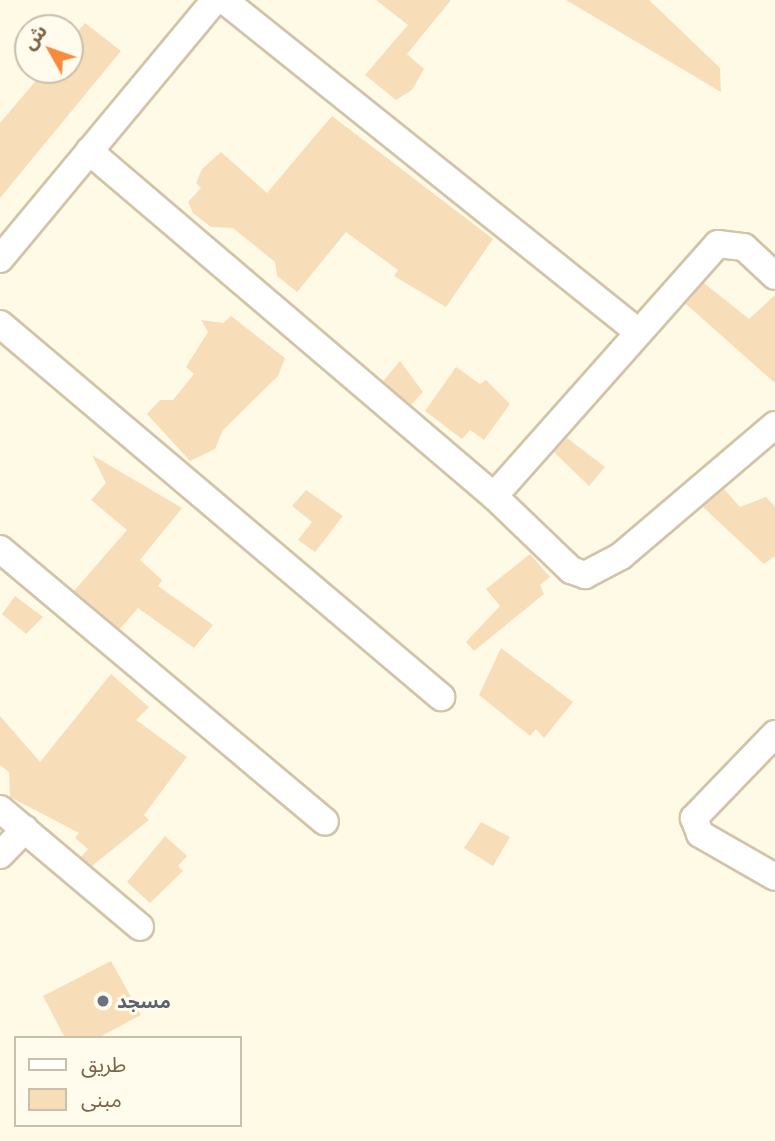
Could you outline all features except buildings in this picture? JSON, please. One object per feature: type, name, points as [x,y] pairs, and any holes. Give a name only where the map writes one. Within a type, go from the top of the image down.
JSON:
[{"type":"street","points":[[0,260],[215,0]]},
{"type":"street","points":[[224,0],[637,331]]},
{"type":"street","points":[[89,151],[494,496],[571,570],[585,575],[621,556],[775,425]]},
{"type":"street","points":[[494,496],[637,331],[718,244],[744,247],[775,276]]},
{"type":"street","points":[[0,324],[441,696]]},
{"type":"street","points":[[0,549],[325,822]]},
{"type":"street","points":[[775,734],[694,818],[701,834],[775,877]]},
{"type":"street","points":[[0,809],[140,927]]},
{"type":"street","points":[[0,855],[25,829]]},
{"type":"place","name":"مسجد","points":[[103,1001]]}]
